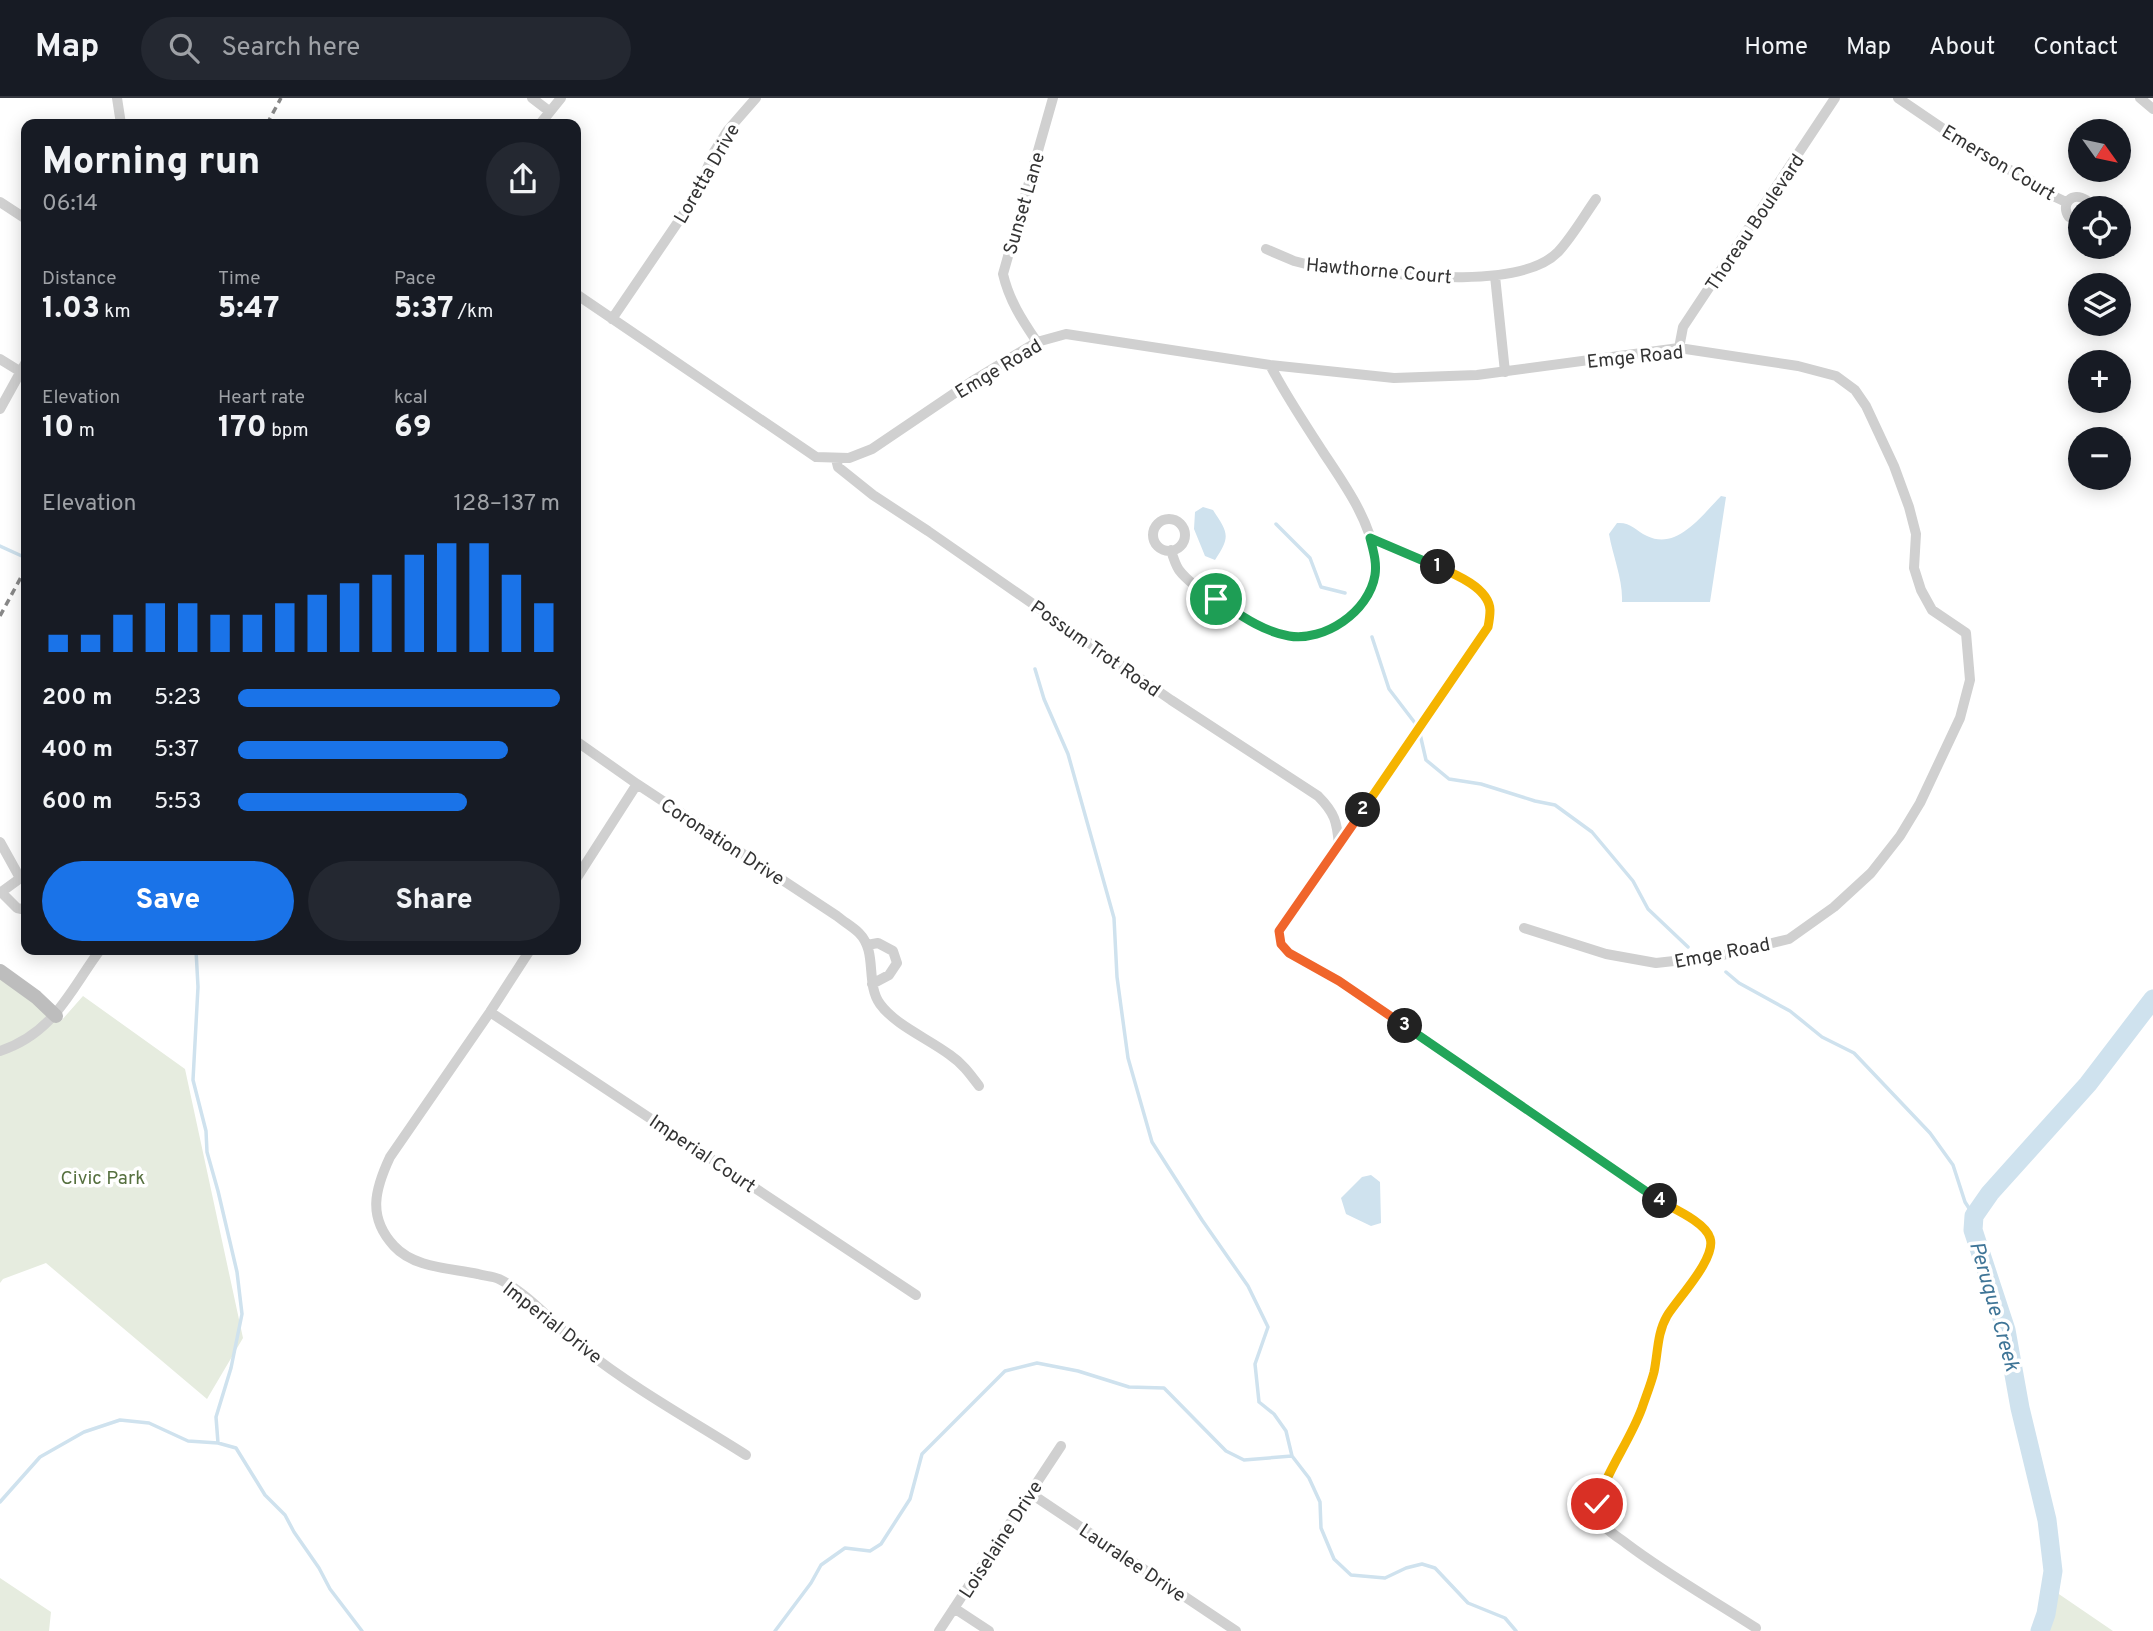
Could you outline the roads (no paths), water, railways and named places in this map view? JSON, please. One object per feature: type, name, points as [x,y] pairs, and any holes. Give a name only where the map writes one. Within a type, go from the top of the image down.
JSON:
[{"type":"street","points":[[117,98],[120,119]]},
{"type":"street","points":[[532,98],[550,111]]},
{"type":"street","points":[[544,119],[561,98]]},
{"type":"street","name":"Loretta Drive","points":[[612,319],[695,197],[714,152],[728,130],[756,98]]},
{"type":"street","name":"Sunset Lane","points":[[1037,342],[1016,310],[1007,292],[1003,274],[1054,98]]},
{"type":"street","name":"Thoreau Boulevard","points":[[1679,348],[1683,327],[1835,98]]},
{"type":"street","name":"Emerson Court","points":[[1898,98],[1989,160],[2029,179],[2049,194],[2066,202],[2065,210],[2068,215]]},
{"type":"street","points":[[2140,98],[2153,109]]},
{"type":"street","name":"Hawthorne Court","points":[[1266,249],[1310,265],[1452,278],[1495,276],[1522,271],[1557,253],[1596,199]]},
{"type":"street","points":[[0,202],[21,216]]},
{"type":"street","points":[[1495,276],[1505,372]]},
{"type":"street","points":[[581,297],[816,457],[836,459]]},
{"type":"street","name":"Emge Road","points":[[836,459],[849,458],[872,449],[974,380],[1037,342],[1057,335],[1077,335],[1270,365],[1394,379],[1477,376],[1679,348],[1798,366],[1836,376],[1855,390],[1866,406],[1894,466],[1916,534],[1914,568],[1921,590],[1932,610],[1966,633],[1970,680],[1961,718],[1920,803],[1871,873],[1834,907],[1788,939],[1719,956],[1656,963],[1606,954],[1524,928]]},
{"type":"street","points":[[0,359],[20,372],[0,410]]},
{"type":"street","points":[[1171,550],[1176,567],[1181,573],[1216,599],[1269,631],[1296,637],[1326,631],[1343,621],[1371,590],[1375,559],[1370,538],[1350,493],[1285,394],[1270,365]]},
{"type":"street","name":"Possum Trot Road","points":[[836,459],[838,467],[873,495],[1171,700],[1318,796],[1331,809],[1338,825],[1339,846]]},
{"type":"street","points":[[1370,538],[1464,578],[1483,595],[1490,607],[1488,627],[1308,892],[1286,919],[1279,931],[1281,944],[1289,953],[1339,981],[1656,1199],[1702,1226],[1711,1239],[1711,1247],[1705,1261],[1666,1318],[1643,1407],[1601,1491],[1597,1504],[1598,1514],[1608,1529],[1649,1560],[1756,1628]]},
{"type":"street","name":"Coronation Drive","points":[[581,745],[636,784],[837,916],[860,933],[866,945],[878,943],[893,951],[897,963],[889,975],[872,984]]},
{"type":"street","points":[[581,871],[636,784]]},
{"type":"street","points":[[0,842],[21,873]]},
{"type":"street","points":[[21,877],[0,893],[21,909]]},
{"type":"street","points":[[866,945],[873,992],[889,1015],[950,1055],[966,1068],[979,1086]]},
{"type":"street","points":[[0,1051],[18,1045],[56,1016],[97,955]]},
{"type":"street","name":"Imperial Drive","points":[[527,955],[390,1157],[380,1177],[375,1199],[376,1213],[387,1237],[407,1257],[420,1263],[498,1279],[528,1300],[586,1350],[746,1455]]},
{"type":"street","points":[[0,971],[36,997],[56,1016]]},
{"type":"street","name":"Imperial Court","points":[[490,1012],[916,1295]]},
{"type":"street","name":"Loiselaine Drive","points":[[939,1631],[1061,1446]]},
{"type":"street","name":"Lauralee Drive","points":[[1030,1493],[1236,1631]]},
{"type":"street","points":[[954,1608],[989,1631]]},
{"type":"water","points":[[1721,496],[1726,497],[1710,602],[1622,602],[1609,534],[1617,523],[1629,525],[1647,536],[1669,539],[1688,529]]},
{"type":"water","points":[[1203,507],[1213,510],[1226,535],[1224,545],[1215,560],[1205,556],[1194,529],[1195,512]]},
{"type":"water","points":[[1371,1175],[1380,1182],[1381,1223],[1371,1226],[1346,1214],[1341,1198],[1362,1177]]},
{"type":"waterway","points":[[1276,524],[1310,558],[1321,587],[1345,593]]},
{"type":"waterway","points":[[0,546],[21,556]]},
{"type":"waterway","points":[[1372,637],[1389,689],[1415,723]]},
{"type":"waterway","points":[[1035,669],[1044,699],[1068,754],[1114,918],[1117,977],[1128,1058],[1152,1142],[1248,1286],[1268,1327],[1255,1364],[1259,1402],[1274,1414],[1286,1431],[1292,1456],[1309,1478],[1320,1502],[1321,1528],[1334,1559],[1351,1575],[1385,1578],[1422,1564],[1435,1568],[1468,1603],[1505,1618],[1516,1631]]},
{"type":"waterway","points":[[1420,734],[1426,760],[1449,779],[1481,784],[1555,805],[1592,832],[1633,881],[1648,909],[1688,947]]},
{"type":"waterway","points":[[196,955],[198,987],[193,1080],[206,1131],[207,1152],[237,1272],[242,1314],[231,1368],[216,1417],[218,1443]]},
{"type":"waterway","points":[[1726,972],[1739,983],[1790,1011],[1822,1037],[1854,1053],[1930,1133],[1953,1165],[1965,1202],[1974,1216]]},
{"type":"waterway","name":"Peruque Creek","points":[[2040,1631],[2046,1614],[2053,1571],[2047,1520],[2020,1408],[2006,1330],[1973,1230],[1974,1216],[1990,1193],[2088,1084],[2153,999]]},
{"type":"waterway","points":[[775,1631],[821,1565],[845,1548],[870,1551],[881,1544],[910,1499],[922,1454],[1005,1371],[1037,1363],[1078,1371],[1129,1387],[1164,1388],[1226,1451],[1244,1460],[1292,1456]]},
{"type":"waterway","points":[[0,1502],[40,1457],[84,1432],[120,1420],[149,1423],[188,1441],[218,1443],[236,1448],[265,1495],[285,1515],[330,1589],[362,1631]]},
{"type":"railway","points":[[270,119],[281,98]]},
{"type":"railway","points":[[0,616],[21,577]]},
{"type":"park label","name":"Civic Park","points":[[103,1177]]}]
